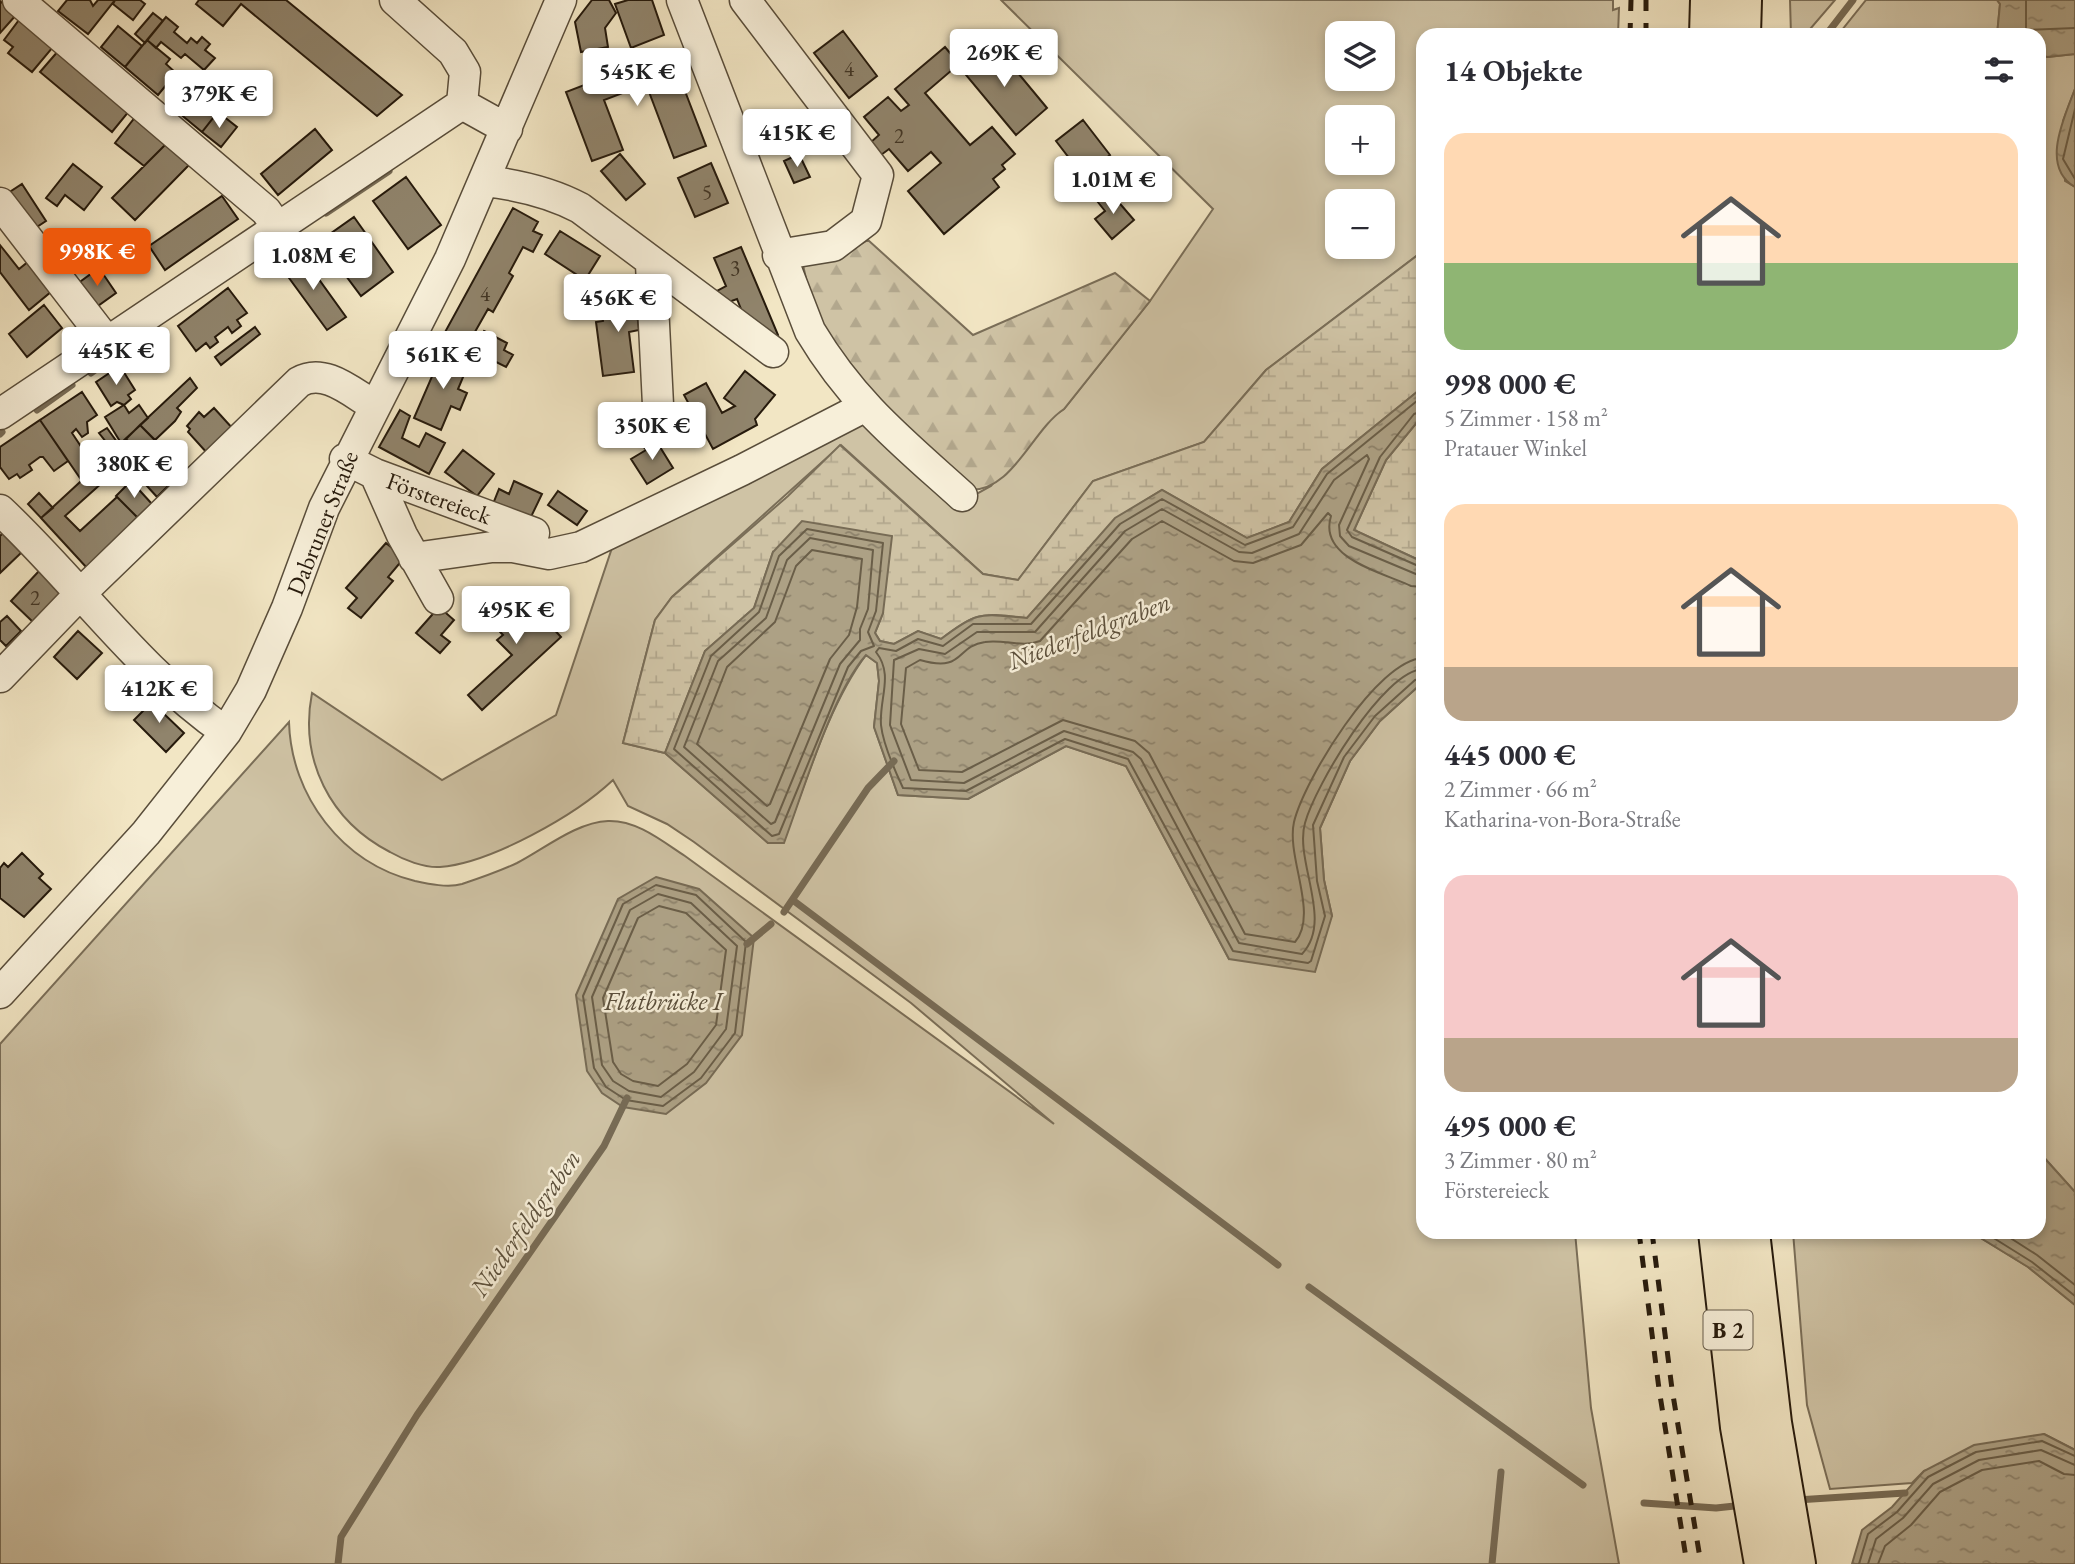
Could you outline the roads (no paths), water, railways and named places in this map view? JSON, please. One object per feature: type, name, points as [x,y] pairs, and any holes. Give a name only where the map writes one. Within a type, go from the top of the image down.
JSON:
[{"type":"main road","points":[[1709,28],[1710,0]]},
{"type":"main road","points":[[1741,28],[1742,0]]},
{"type":"main road","name":"B 2","points":[[1719,1239],[1756,1425],[1796,1564]]},
{"type":"main road","name":"B 2","points":[[1750,1239],[1756,1425],[1764,1564]]},
{"type":"street","points":[[18,0],[266,211],[278,228]]},
{"type":"street","points":[[395,0],[453,52],[465,72],[462,104]]},
{"type":"street","name":"Dabruner Straße","points":[[0,993],[146,833],[226,732],[251,690],[345,459],[417,327],[485,181],[561,0]]},
{"type":"street","points":[[682,0],[778,255],[810,331],[832,368],[864,407],[962,496]]},
{"type":"street","points":[[745,0],[878,175],[866,221],[833,246],[778,255]]},
{"type":"street","points":[[0,414],[462,104]]},
{"type":"street","points":[[462,104],[507,129]]},
{"type":"street","points":[[485,181],[517,185],[561,198],[580,208],[651,264],[773,352]]},
{"type":"street","points":[[0,203],[108,343]]},
{"type":"street","points":[[651,264],[659,405]]},
{"type":"street","points":[[0,677],[80,594],[299,382],[321,375],[375,406]]},
{"type":"street","points":[[414,558],[492,547],[513,547],[549,554],[581,547],[742,470],[864,407]]},
{"type":"street","name":"Förstereieck","points":[[345,459],[375,474],[534,533]]},
{"type":"street","points":[[375,474],[414,558],[438,599]]},
{"type":"street","points":[[0,510],[148,666],[201,715],[226,732]]},
{"type":"water","points":[[1997,0],[2075,0],[2075,54],[2046,57],[2046,28],[1998,28],[2000,4]]},
{"type":"water","points":[[2075,89],[2075,187],[2064,178],[2057,155],[2061,127]]},
{"type":"water","points":[[1416,393],[1416,424],[1386,460],[1354,530],[1416,559],[1416,688],[1380,721],[1350,761],[1320,828],[1324,880],[1332,916],[1315,972],[1229,959],[1126,766],[1066,746],[968,799],[898,795],[874,727],[879,681],[877,663],[866,655],[853,672],[830,718],[784,843],[768,843],[665,753],[705,651],[754,608],[773,552],[802,521],[892,536],[883,613],[875,633],[880,641],[894,644],[918,631],[941,639],[964,623],[981,616],[1027,618],[1115,518],[1162,490],[1247,538],[1289,522],[1322,469]]},
{"type":"water","name":"Flutbrücke I","points":[[656,877],[699,889],[754,938],[742,1035],[706,1083],[666,1114],[623,1107],[602,1093],[587,1071],[576,995],[618,899]]},
{"type":"water","points":[[2046,1160],[2075,1192],[2075,1305],[2028,1267],[1982,1239],[2046,1239]]},
{"type":"water","points":[[2044,1434],[2075,1450],[2075,1564],[1852,1564],[1862,1530],[1892,1507],[1924,1471],[1974,1445]]},
{"type":"waterway","name":"Niederfeldgraben","points":[[1831,28],[1853,0]]},
{"type":"waterway","points":[[326,213],[389,171]]},
{"type":"waterway","points":[[91,373],[144,335]]},
{"type":"waterway","points":[[37,410],[72,385]]},
{"type":"waterway","name":"Niederfeldgraben","points":[[784,912],[868,788],[894,761]]},
{"type":"waterway","points":[[794,901],[1278,1265]]},
{"type":"waterway","name":"Niederfeldgraben","points":[[747,944],[771,924]]},
{"type":"waterway","name":"Niederfeldgraben","points":[[338,1564],[341,1537],[417,1415],[604,1146],[627,1098]]},
{"type":"waterway","points":[[1309,1287],[1583,1485]]},
{"type":"waterway","points":[[1492,1564],[1501,1472]]},
{"type":"waterway","points":[[1797,1500],[1905,1493]]},
{"type":"waterway","points":[[1644,1503],[1716,1508],[1744,1505]]},
{"type":"railway","points":[[1630,28],[1631,0]]},
{"type":"railway","points":[[1646,0],[1646,28]]},
{"type":"railway","points":[[1640,1239],[1659,1389],[1687,1564]]},
{"type":"railway","points":[[1653,1239],[1672,1389],[1701,1564]]}]
